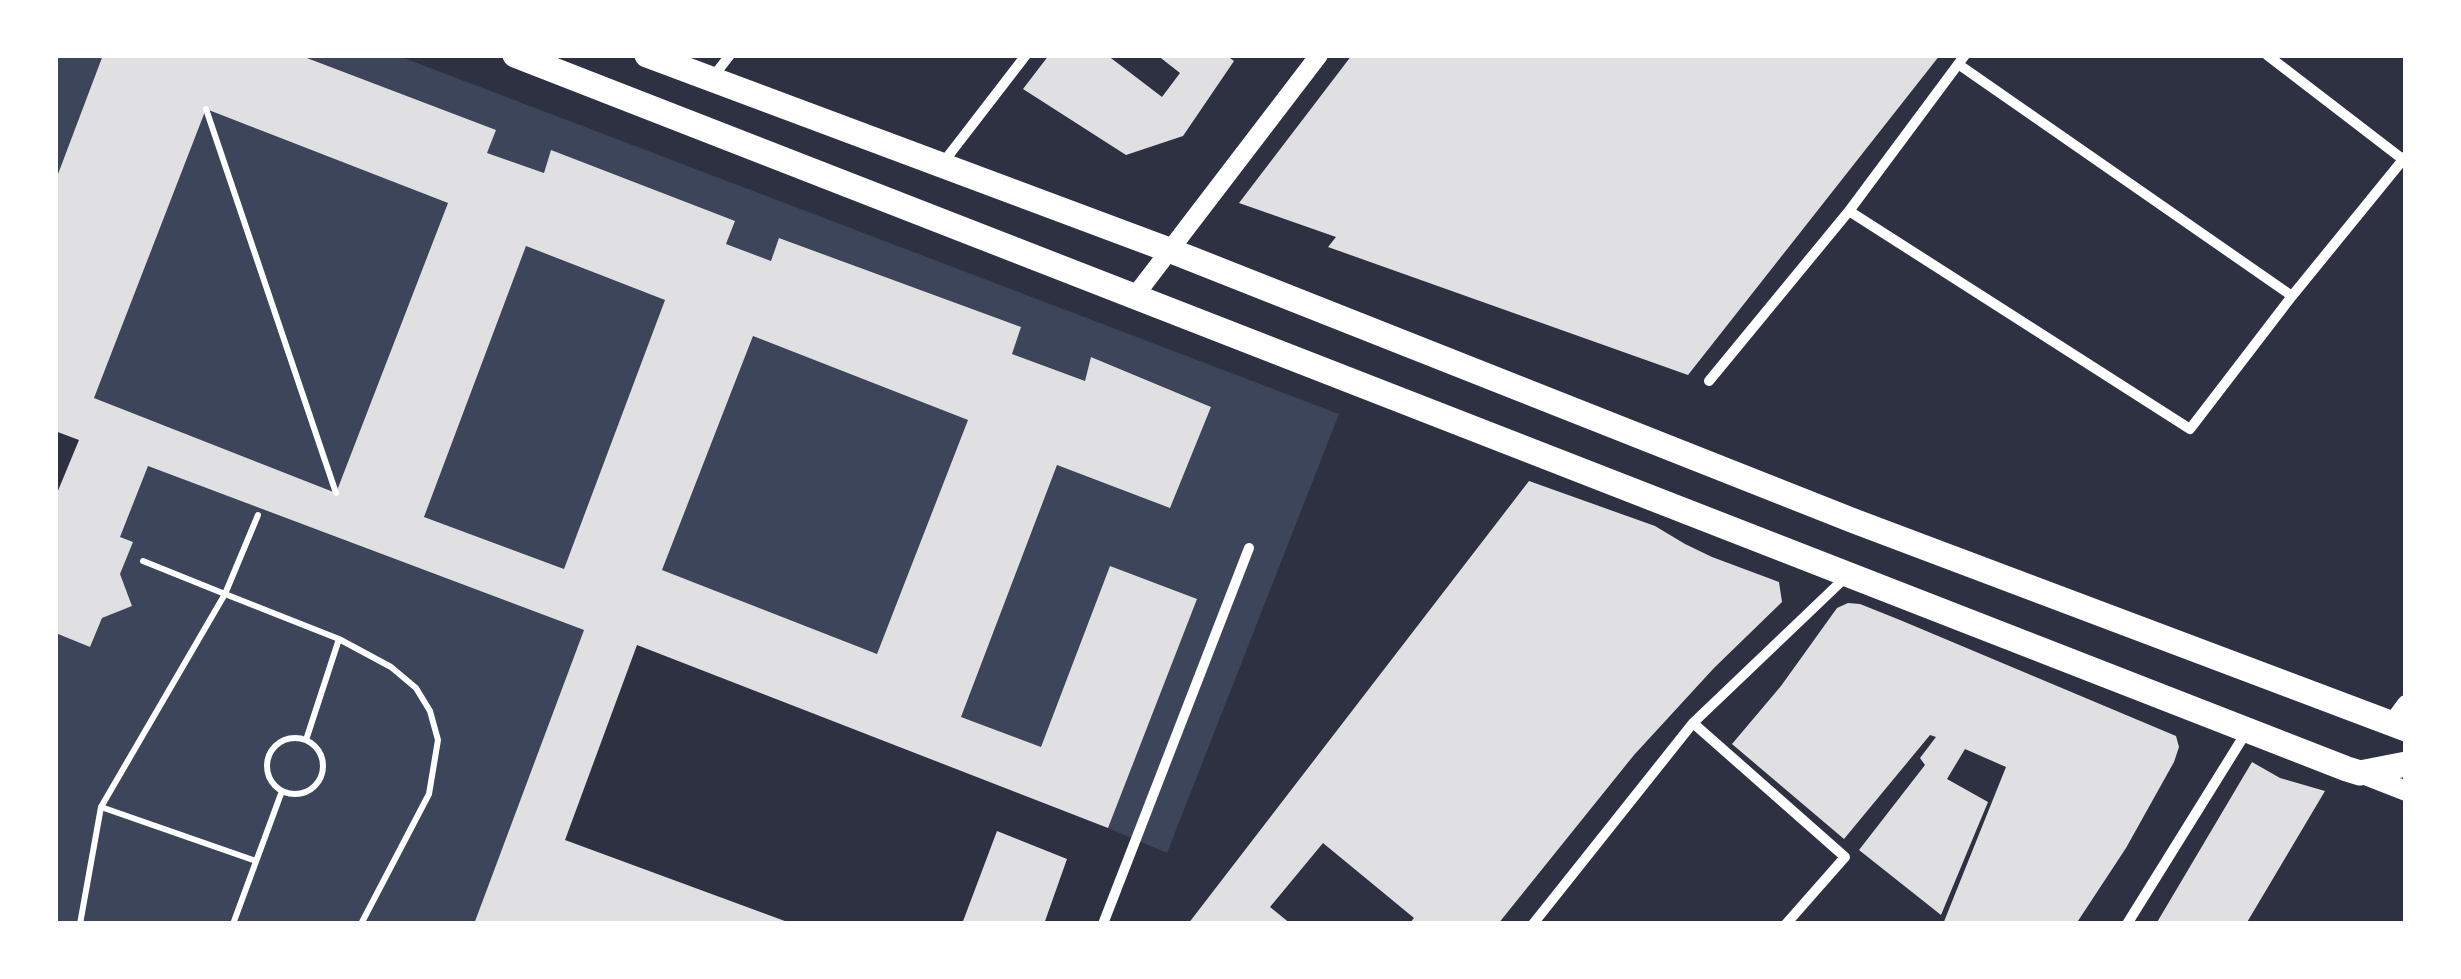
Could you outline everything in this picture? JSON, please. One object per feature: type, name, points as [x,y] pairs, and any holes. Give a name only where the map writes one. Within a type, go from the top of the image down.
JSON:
[{"type":"main road","points":[[515,55],[2406,791]]},
{"type":"main road","points":[[647,55],[1169,250],[1780,493],[2401,719]]},
{"type":"main road","points":[[2360,774],[2406,764]]},
{"type":"street","points":[[711,78],[730,55]]},
{"type":"street","points":[[942,164],[1026,55]]},
{"type":"street","points":[[1134,297],[1319,55]]},
{"type":"street","points":[[1849,211],[2190,429],[2292,296],[2405,159],[2268,55]]},
{"type":"street","points":[[1709,382],[1849,211],[1962,60],[2292,296]]},
{"type":"street","points":[[1104,924],[1250,548]]},
{"type":"street","points":[[1533,924],[1693,722],[1848,575]]},
{"type":"street","points":[[1693,722],[1845,857],[1786,924]]},
{"type":"street","points":[[2127,924],[2247,730]]},
{"type":"path","points":[[206,108],[336,493]]},
{"type":"path","points":[[80,924],[100,807],[225,594],[258,515]]},
{"type":"path","points":[[143,561],[339,639],[391,667],[416,688],[430,711],[438,740],[429,794],[361,924]]},
{"type":"path","points":[[306,740],[339,639]]},
{"type":"path","points":[[284,739],[306,740],[320,752],[322,771],[318,782],[301,794],[282,791],[268,773],[268,754],[284,739]]},
{"type":"path","points":[[233,924],[282,791]]},
{"type":"path","points":[[100,807],[256,862]]},
{"type":"shaded area","points":[[55,55],[103,55],[55,182]]},
{"type":"shaded area","points":[[299,55],[396,55],[1339,414],[1167,853],[1108,828],[1196,600],[1041,747],[961,717],[1057,465],[1170,507],[1211,407],[1092,357],[1085,381],[1012,354],[1020,327],[780,238],[771,261],[726,244],[734,222],[551,151],[544,173],[487,153],[495,130]]},
{"type":"shaded area","points":[[206,109],[448,203],[336,493],[94,398]]},
{"type":"shaded area","points":[[526,246],[665,300],[564,569],[424,517]]},
{"type":"shaded area","points":[[753,336],[968,420],[877,654],[662,570]]},
{"type":"shaded area","points":[[148,466],[584,630],[474,924],[55,924],[55,635],[90,647],[102,618],[132,606],[120,574],[132,543],[120,537]]},
{"type":"building","points":[[103,55],[299,55],[496,130],[487,153],[544,173],[551,150],[735,221],[726,244],[771,261],[779,238],[1021,327],[1012,354],[1085,381],[1091,357],[1211,407],[1170,508],[1057,465],[961,717],[1041,747],[1110,566],[1197,599],[1108,828],[637,645],[565,840],[793,924],[474,924],[584,630],[148,466],[120,537],[133,542],[120,574],[132,606],[102,618],[90,647],[55,635],[55,498],[79,440],[55,431],[55,182]],"holes":[[[206,109],[448,203],[336,493],[94,398]],[[526,246],[665,300],[564,569],[424,517]],[[753,336],[968,420],[877,654],[662,570]]]},
{"type":"building","points":[[1049,55],[1107,55],[1162,97],[1180,73],[1157,55],[1226,55],[1234,61],[1183,136],[1126,155],[1023,89]]},
{"type":"building","points":[[1352,55],[1940,55],[1688,375],[1328,247],[1336,237],[1239,203]]},
{"type":"building","points":[[1529,481],[1655,526],[1712,557],[1779,582],[1782,602],[1634,755],[1498,924],[1409,924],[1414,918],[1323,843],[1270,907],[1291,924],[1188,924]]},
{"type":"building","points":[[1848,603],[1900,620],[2176,736],[2179,747],[2174,762],[2126,848],[2076,924],[1943,924],[2006,767],[1965,749],[1947,779],[1988,802],[1941,915],[1859,850],[1925,765],[1920,758],[1936,737],[1930,735],[1844,839],[1732,744],[1781,686],[1837,608]]},
{"type":"building","points":[[2252,762],[2280,778],[2325,791],[2246,924],[2156,924]]},
{"type":"building","points":[[997,831],[1067,859],[1044,924],[962,924]]}]
